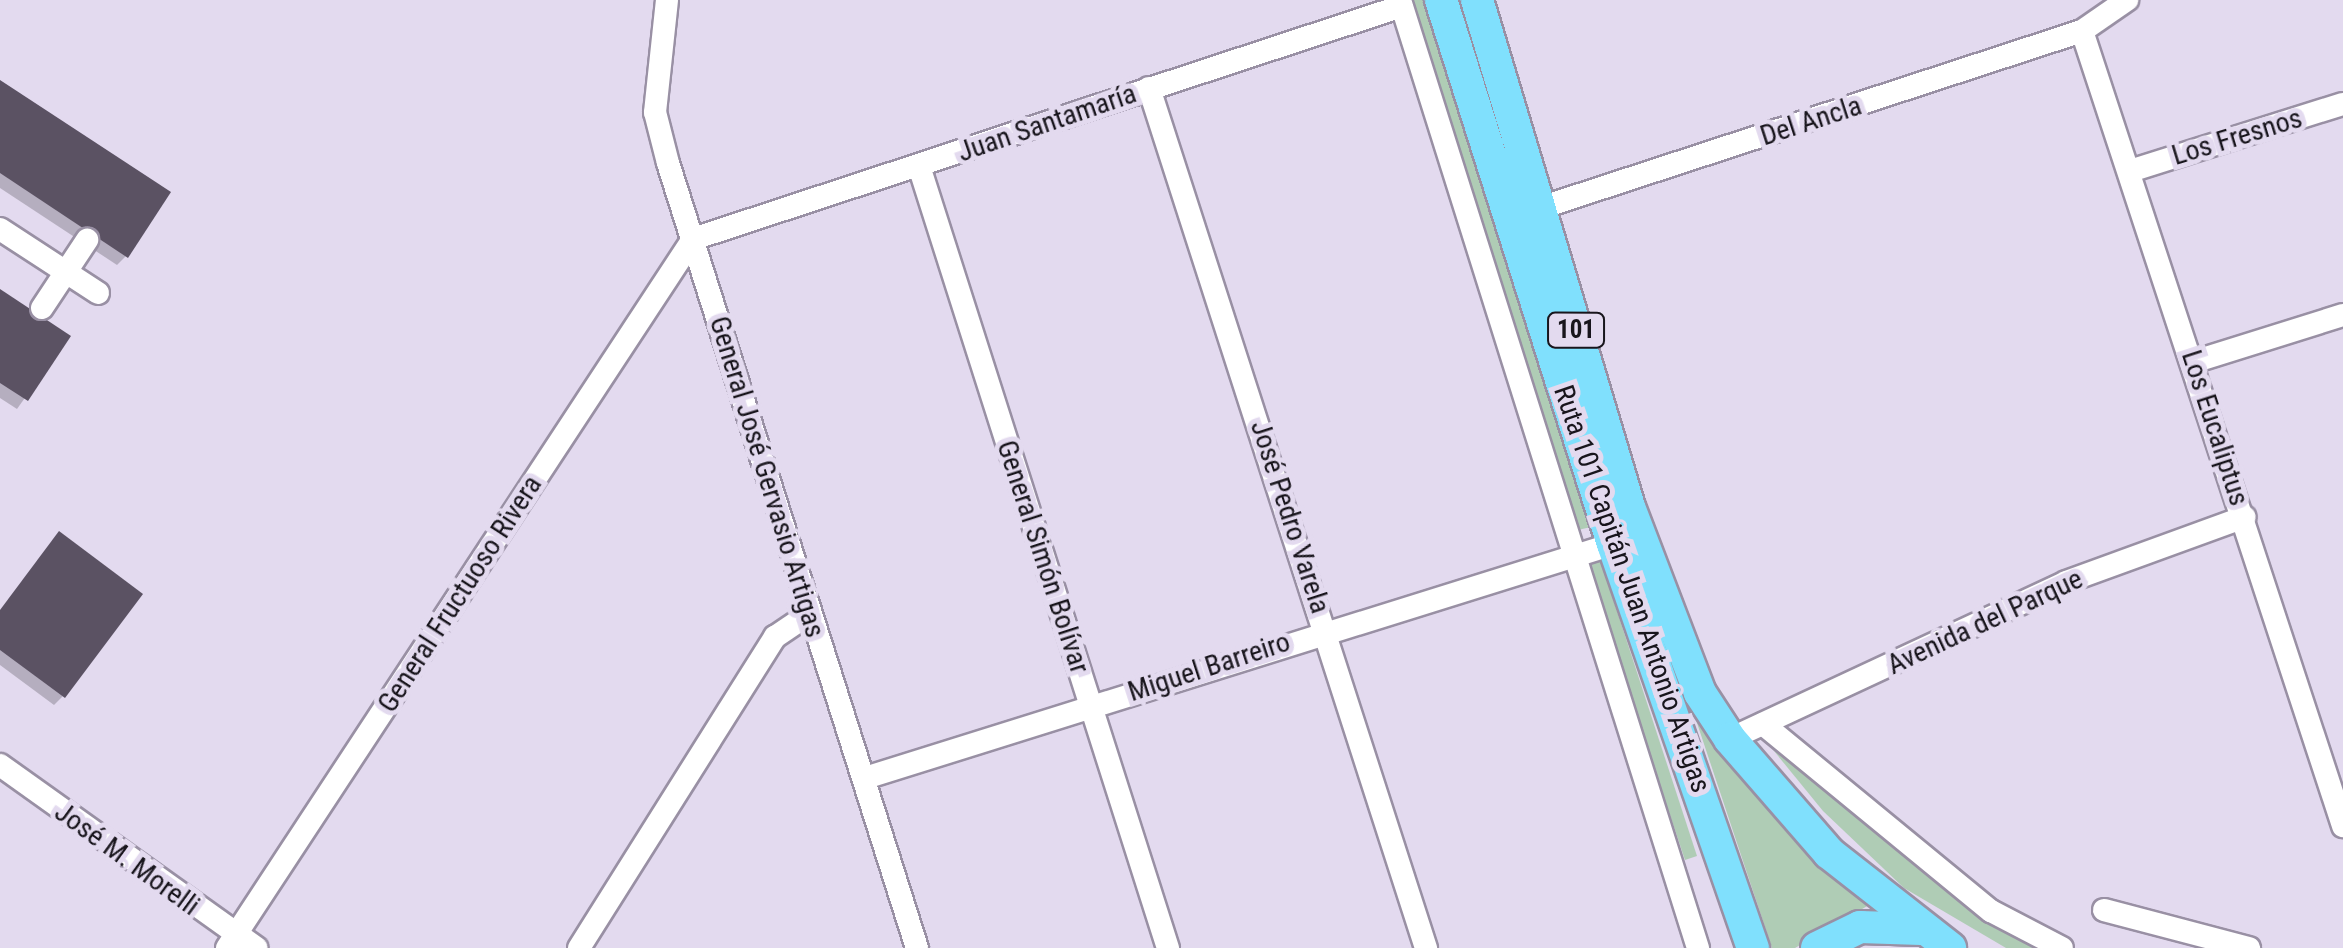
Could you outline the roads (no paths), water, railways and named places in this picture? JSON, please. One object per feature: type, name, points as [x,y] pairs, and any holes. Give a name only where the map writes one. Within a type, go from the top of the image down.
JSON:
[{"type":"highway","name":"Ruta 101 Capitán Juan Antonio Artigas","points":[[1441,0],[1613,544],[1753,948]]},
{"type":"highway","name":"Ruta 101 Capitán Juan Antonio Artigas","points":[[1477,0],[1673,634],[1730,740],[1829,853],[1880,898],[1950,944]]},
{"type":"highway","points":[[1817,948],[1831,937],[1884,924],[1950,944]]},
{"type":"street","name":"General José Gervasio Artigas","points":[[667,0],[655,112],[915,947]]},
{"type":"street","name":"Del Ancla","points":[[1540,208],[2082,32],[2126,0]]},
{"type":"street","name":"Juan Santamaría","points":[[693,239],[1401,3]]},
{"type":"street","points":[[1401,3],[1698,948]]},
{"type":"street","name":"Los Eucaliptus","points":[[2082,32],[2343,826]]},
{"type":"street","name":"José Pedro Varela","points":[[1149,88],[1327,629],[1426,948]]},
{"type":"street","name":"Los Fresnos","points":[[2130,171],[2343,104]]},
{"type":"street","name":"General Simón Bolívar","points":[[919,166],[1168,948]]},
{"type":"street","points":[[0,229],[98,293]]},
{"type":"street","name":"General Fructuoso Rivera","points":[[231,941],[693,239]]},
{"type":"street","points":[[42,308],[88,240]]},
{"type":"street","points":[[2193,362],[2343,315]]},
{"type":"street","name":"Avenida del Parque","points":[[1730,740],[2066,582],[2244,517]]},
{"type":"street","name":"Miguel Barreiro","points":[[865,778],[1327,629],[1613,544]]},
{"type":"street","points":[[579,948],[775,637],[809,614]]},
{"type":"street","points":[[1764,724],[1990,911],[2062,948]]},
{"type":"street","name":"José M. Morelli","points":[[0,765],[231,941],[256,948]]},
{"type":"street","points":[[2104,910],[2248,948]]}]
